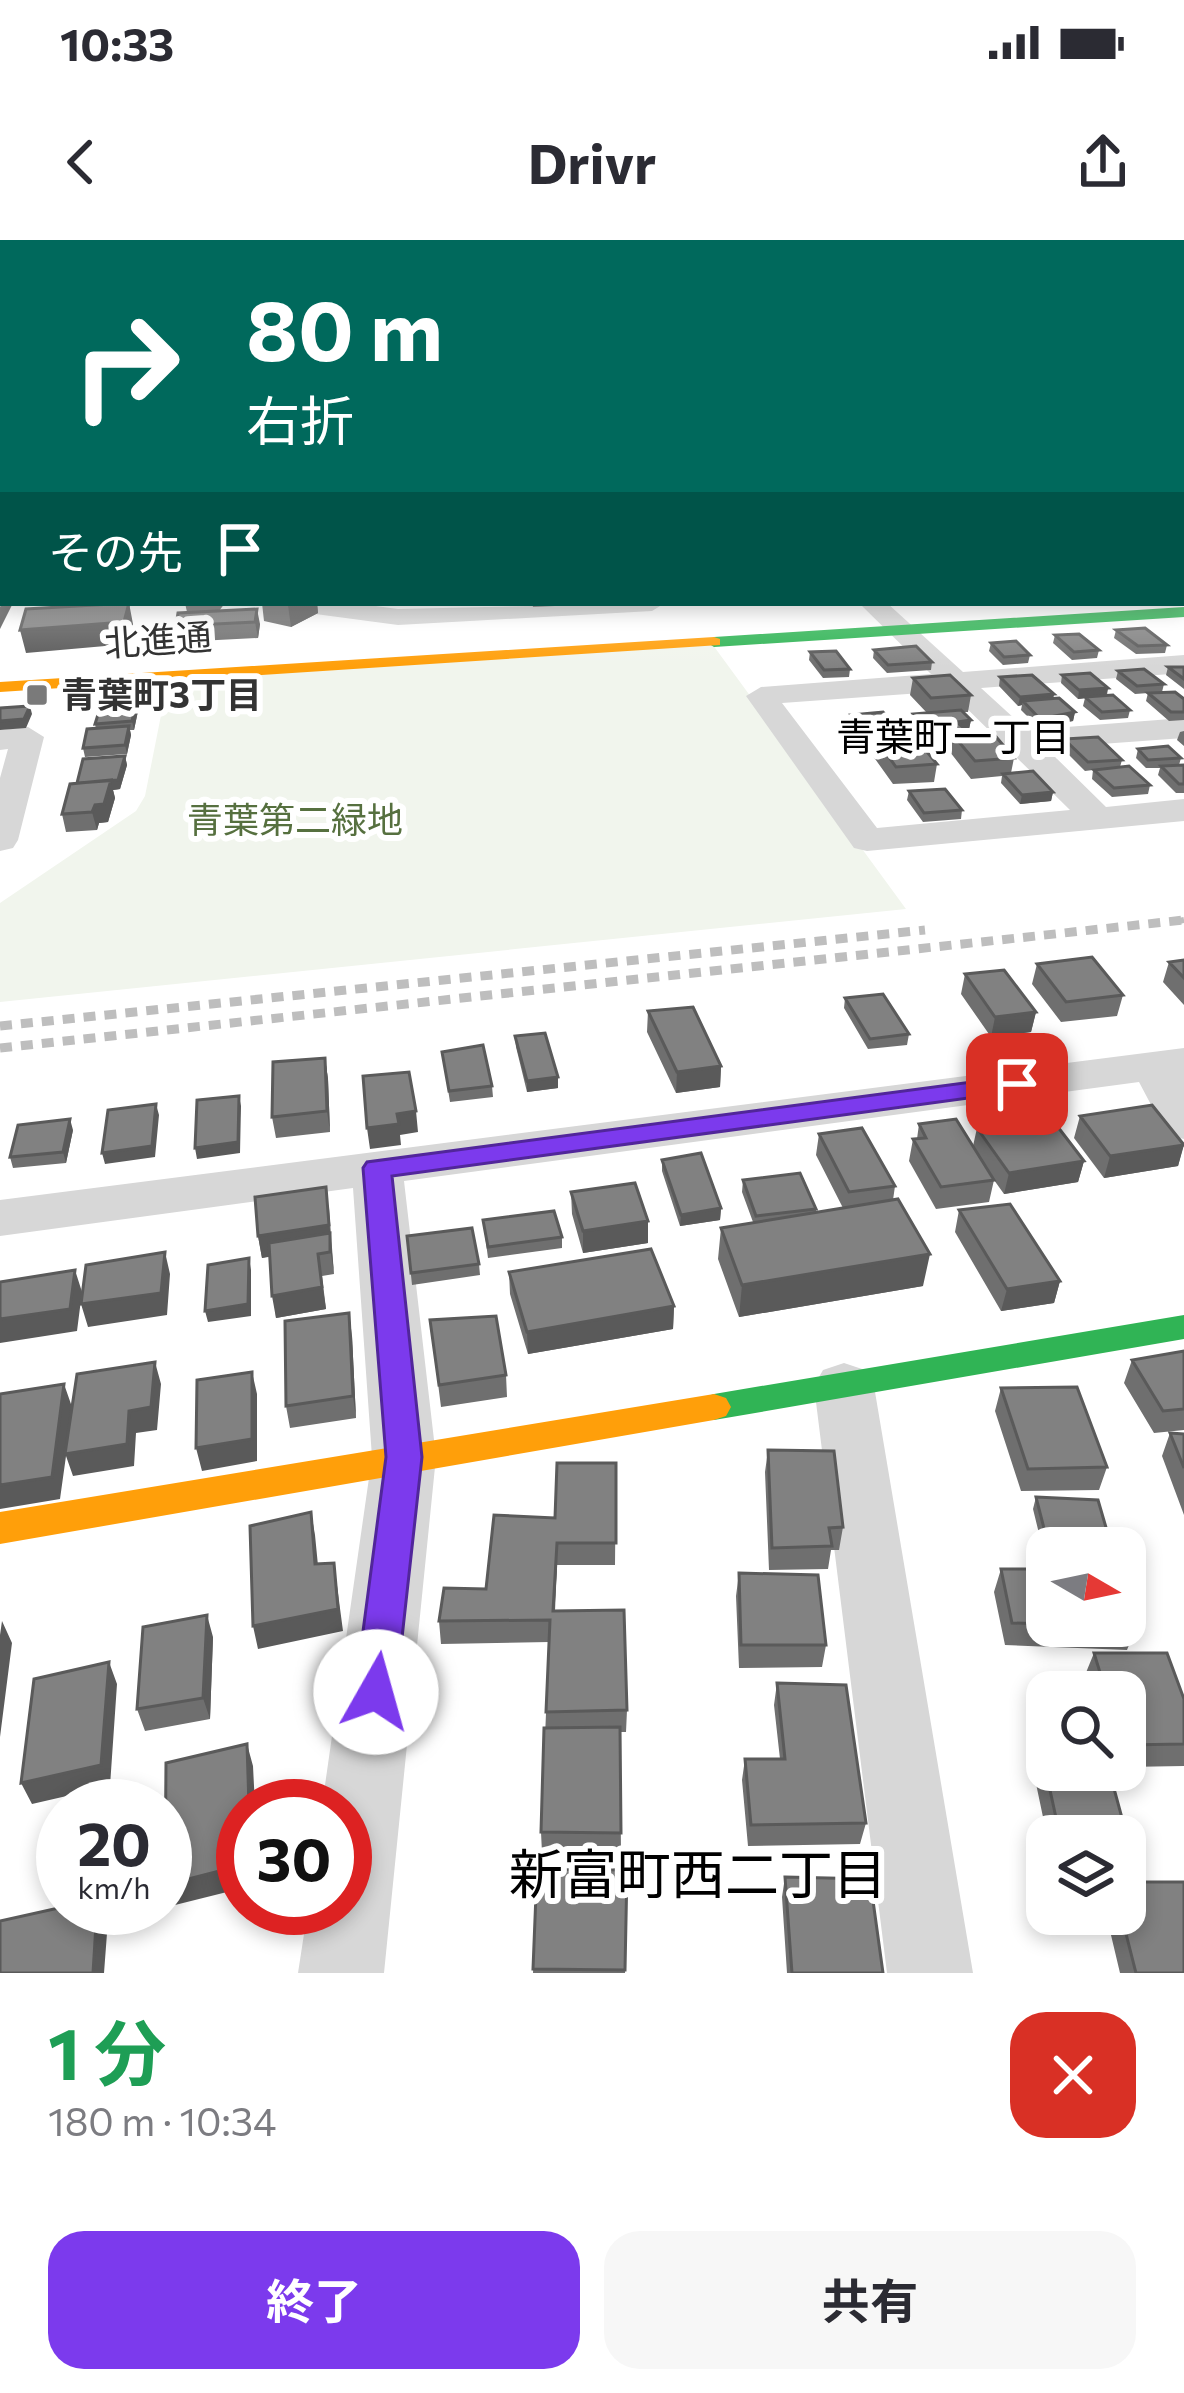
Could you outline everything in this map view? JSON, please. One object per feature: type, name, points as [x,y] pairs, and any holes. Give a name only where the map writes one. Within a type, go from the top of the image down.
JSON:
[{"type":"street","points":[[314,606],[383,616],[556,606]]},
{"type":"street","name":"北進通","points":[[0,672],[1057,606]]},
{"type":"street","name":"北進通","points":[[0,687],[885,616],[1184,612]]},
{"type":"street","points":[[885,616],[950,680],[1023,740],[1097,818]]},
{"type":"street","points":[[1184,664],[761,696],[867,840],[1184,810]]},
{"type":"street","points":[[1023,740],[1184,728]]},
{"type":"street","points":[[0,740],[28,737],[0,840]]},
{"type":"street","points":[[0,1218],[1169,1064],[1184,1124]]},
{"type":"street","points":[[341,1973],[404,1457],[377,1168]]},
{"type":"street","points":[[0,1528],[1184,1327]]},
{"type":"street","points":[[844,1386],[931,1973]]},
{"type":"green space","name":"青葉第二緑地","points":[[710,641],[906,909],[0,1002],[0,903],[136,811],[145,796],[169,675]]},
{"type":"building","points":[[128,606],[124,622],[20,630],[26,609]]},
{"type":"building","points":[[257,609],[255,622],[176,626],[178,613]]},
{"type":"building","points":[[1145,628],[1167,645],[1138,646],[1116,630]]},
{"type":"building","points":[[1079,634],[1099,650],[1074,652],[1055,635]]},
{"type":"building","points":[[1016,641],[1030,655],[1004,657],[991,643]]},
{"type":"building","points":[[916,646],[932,662],[888,665],[874,650]]},
{"type":"building","points":[[836,651],[850,669],[824,670],[810,652]]},
{"type":"building","points":[[1168,667],[1184,667],[1184,679]]},
{"type":"building","points":[[1144,669],[1164,684],[1137,686],[1118,671]]},
{"type":"building","points":[[1090,673],[1108,688],[1079,690],[1062,675]]},
{"type":"building","points":[[950,675],[971,695],[931,698],[913,678]]},
{"type":"building","points":[[1032,675],[1054,694],[1020,697],[1000,677]]},
{"type":"building","points":[[1175,692],[1184,699],[1184,712],[1171,712],[1148,693]]},
{"type":"building","points":[[1113,695],[1130,710],[1102,712],[1085,697]]},
{"type":"building","points":[[1059,698],[1075,712],[1040,719],[1023,701]]},
{"type":"building","points":[[136,703],[132,721],[95,724],[101,705]]},
{"type":"building","points":[[30,706],[24,719],[0,721],[0,708]]},
{"type":"building","points":[[961,710],[971,720],[957,722],[965,729],[940,731],[931,722],[919,723],[913,714]]},
{"type":"building","points":[[883,712],[902,736],[871,738],[851,715]]},
{"type":"building","points":[[129,726],[125,745],[83,748],[87,729]]},
{"type":"building","points":[[992,732],[1014,758],[975,761],[953,735]]},
{"type":"building","points":[[914,736],[937,764],[896,767],[876,739]]},
{"type":"building","points":[[1098,737],[1122,760],[1088,762],[1064,739]]},
{"type":"building","points":[[1168,746],[1181,758],[1148,760],[1138,749]]},
{"type":"building","points":[[125,756],[118,780],[77,783],[83,759]]},
{"type":"building","points":[[1184,765],[1184,784],[1161,766]]},
{"type":"building","points":[[1129,766],[1150,785],[1114,788],[1094,770]]},
{"type":"building","points":[[1033,771],[1053,792],[1022,795],[1003,774]]},
{"type":"building","points":[[111,780],[104,804],[95,805],[92,812],[62,814],[70,784]]},
{"type":"building","points":[[945,789],[962,810],[924,813],[909,791]]},
{"type":"building","points":[[1092,957],[1123,995],[1066,1002],[1037,964]]},
{"type":"building","points":[[1184,960],[1184,978],[1169,962]]},
{"type":"building","points":[[1004,970],[1036,1012],[995,1017],[965,974]]},
{"type":"building","points":[[883,994],[909,1034],[870,1039],[845,998]]},
{"type":"building","points":[[693,1007],[721,1066],[677,1072],[648,1011]]},
{"type":"building","points":[[545,1033],[558,1077],[527,1081],[515,1036]]},
{"type":"building","points":[[483,1045],[492,1086],[449,1091],[442,1052]]},
{"type":"building","points":[[325,1058],[327,1111],[272,1117],[273,1062]]},
{"type":"building","points":[[409,1072],[416,1111],[397,1114],[399,1124],[367,1128],[363,1076]]},
{"type":"building","points":[[239,1096],[238,1142],[195,1148],[197,1100]]},
{"type":"building","points":[[156,1104],[152,1146],[102,1153],[108,1110]]},
{"type":"building","points":[[1152,1105],[1184,1145],[1110,1156],[1080,1116]]},
{"type":"building","points":[[1051,1118],[1084,1161],[1009,1173],[977,1128]]},
{"type":"building","points":[[70,1119],[63,1152],[10,1157],[18,1125]]},
{"type":"building","points":[[956,1119],[994,1180],[941,1187],[913,1139],[926,1138],[919,1124]]},
{"type":"building","points":[[862,1128],[895,1186],[849,1192],[819,1134]]},
{"type":"building","points":[[701,1153],[721,1208],[681,1215],[662,1160]]},
{"type":"building","points":[[800,1173],[816,1209],[756,1216],[743,1180]]},
{"type":"building","points":[[635,1183],[648,1221],[583,1231],[571,1192]]},
{"type":"building","points":[[326,1187],[329,1225],[258,1236],[255,1197]]},
{"type":"building","points":[[898,1199],[930,1254],[742,1285],[721,1228]]},
{"type":"building","points":[[1010,1204],[1060,1281],[1007,1289],[959,1210]]},
{"type":"building","points":[[554,1211],[562,1237],[488,1247],[483,1220]]},
{"type":"building","points":[[472,1228],[479,1264],[411,1273],[407,1236]]},
{"type":"building","points":[[330,1233],[330,1252],[318,1254],[322,1287],[272,1296],[269,1243]]},
{"type":"building","points":[[651,1249],[674,1306],[527,1332],[509,1272]]},
{"type":"building","points":[[165,1252],[161,1293],[81,1304],[86,1265]]},
{"type":"building","points":[[249,1258],[248,1304],[205,1311],[208,1265]]},
{"type":"building","points":[[75,1270],[70,1309],[0,1319],[0,1282]]},
{"type":"building","points":[[349,1313],[353,1396],[286,1406],[285,1321]]},
{"type":"building","points":[[496,1316],[506,1375],[439,1385],[430,1320]]},
{"type":"building","points":[[1184,1351],[1184,1409],[1163,1411],[1132,1360]]},
{"type":"building","points":[[155,1362],[151,1407],[129,1411],[127,1444],[65,1454],[77,1374]]},
{"type":"building","points":[[252,1372],[252,1439],[196,1448],[197,1380]]},
{"type":"building","points":[[64,1384],[52,1477],[0,1485],[0,1394]]},
{"type":"building","points":[[1077,1387],[1107,1467],[1028,1469],[1001,1388]]},
{"type":"building","points":[[1170,1433],[1184,1434],[1184,1468]]},
{"type":"building","points":[[768,1450],[834,1451],[843,1527],[829,1528],[832,1546],[772,1548]]},
{"type":"building","points":[[557,1463],[616,1463],[616,1543],[557,1543],[553,1611],[624,1610],[627,1710],[546,1712],[550,1620],[439,1621],[444,1588],[486,1589],[494,1515],[555,1518]]},
{"type":"building","points":[[1036,1497],[1098,1500],[1106,1527],[1044,1527]]},
{"type":"building","points":[[311,1512],[315,1564],[334,1563],[338,1609],[253,1626],[250,1526]]},
{"type":"building","points":[[1001,1569],[1026,1569],[1026,1623],[1012,1623]]},
{"type":"building","points":[[739,1573],[818,1575],[826,1645],[741,1645]]},
{"type":"building","points":[[207,1615],[203,1698],[137,1709],[143,1627]]},
{"type":"building","points":[[1094,1653],[1167,1653],[1184,1699],[1184,1744],[1146,1745],[1146,1671],[1100,1671]]},
{"type":"building","points":[[109,1662],[101,1765],[21,1783],[34,1679]]},
{"type":"building","points":[[777,1683],[846,1685],[866,1823],[751,1825],[745,1759],[785,1759]]},
{"type":"building","points":[[620,1727],[621,1833],[541,1832],[544,1728]]},
{"type":"building","points":[[247,1744],[248,1779],[216,1779],[216,1872],[192,1878],[192,1779],[166,1779],[166,1763]]},
{"type":"building","points":[[1050,1791],[1115,1791],[1121,1815],[1055,1815]]},
{"type":"building","points":[[537,1869],[627,1870],[625,1970],[533,1969]]},
{"type":"building","points":[[785,1877],[870,1879],[883,1973],[792,1973]]},
{"type":"building","points":[[1146,1882],[1184,1882],[1184,1973],[1136,1973],[1126,1935],[1146,1935]]},
{"type":"building","points":[[36,1913],[36,1935],[95,1935],[93,1973],[0,1973],[0,1921]]},
{"type":"railway","points":[[0,1048],[1184,920],[1179,921]]},
{"type":"railway","points":[[0,1026],[925,930]]},
{"type":"traffic: fast","points":[[714,642],[1184,612]]},
{"type":"traffic: fast","points":[[714,1407],[1184,1327]]},
{"type":"traffic: slow","points":[[0,687],[714,642]]},
{"type":"traffic: slow","points":[[0,1528],[714,1407]]},
{"type":"place","name":"青葉町3丁目","points":[[37,695]]},
{"type":"district","name":"青葉町一丁目","points":[[953,737]]},
{"type":"district","name":"新富町西二丁目","points":[[698,1875]]},
{"type":"route","points":[[376,1692],[404,1457],[377,1168],[1017,1084]]}]
